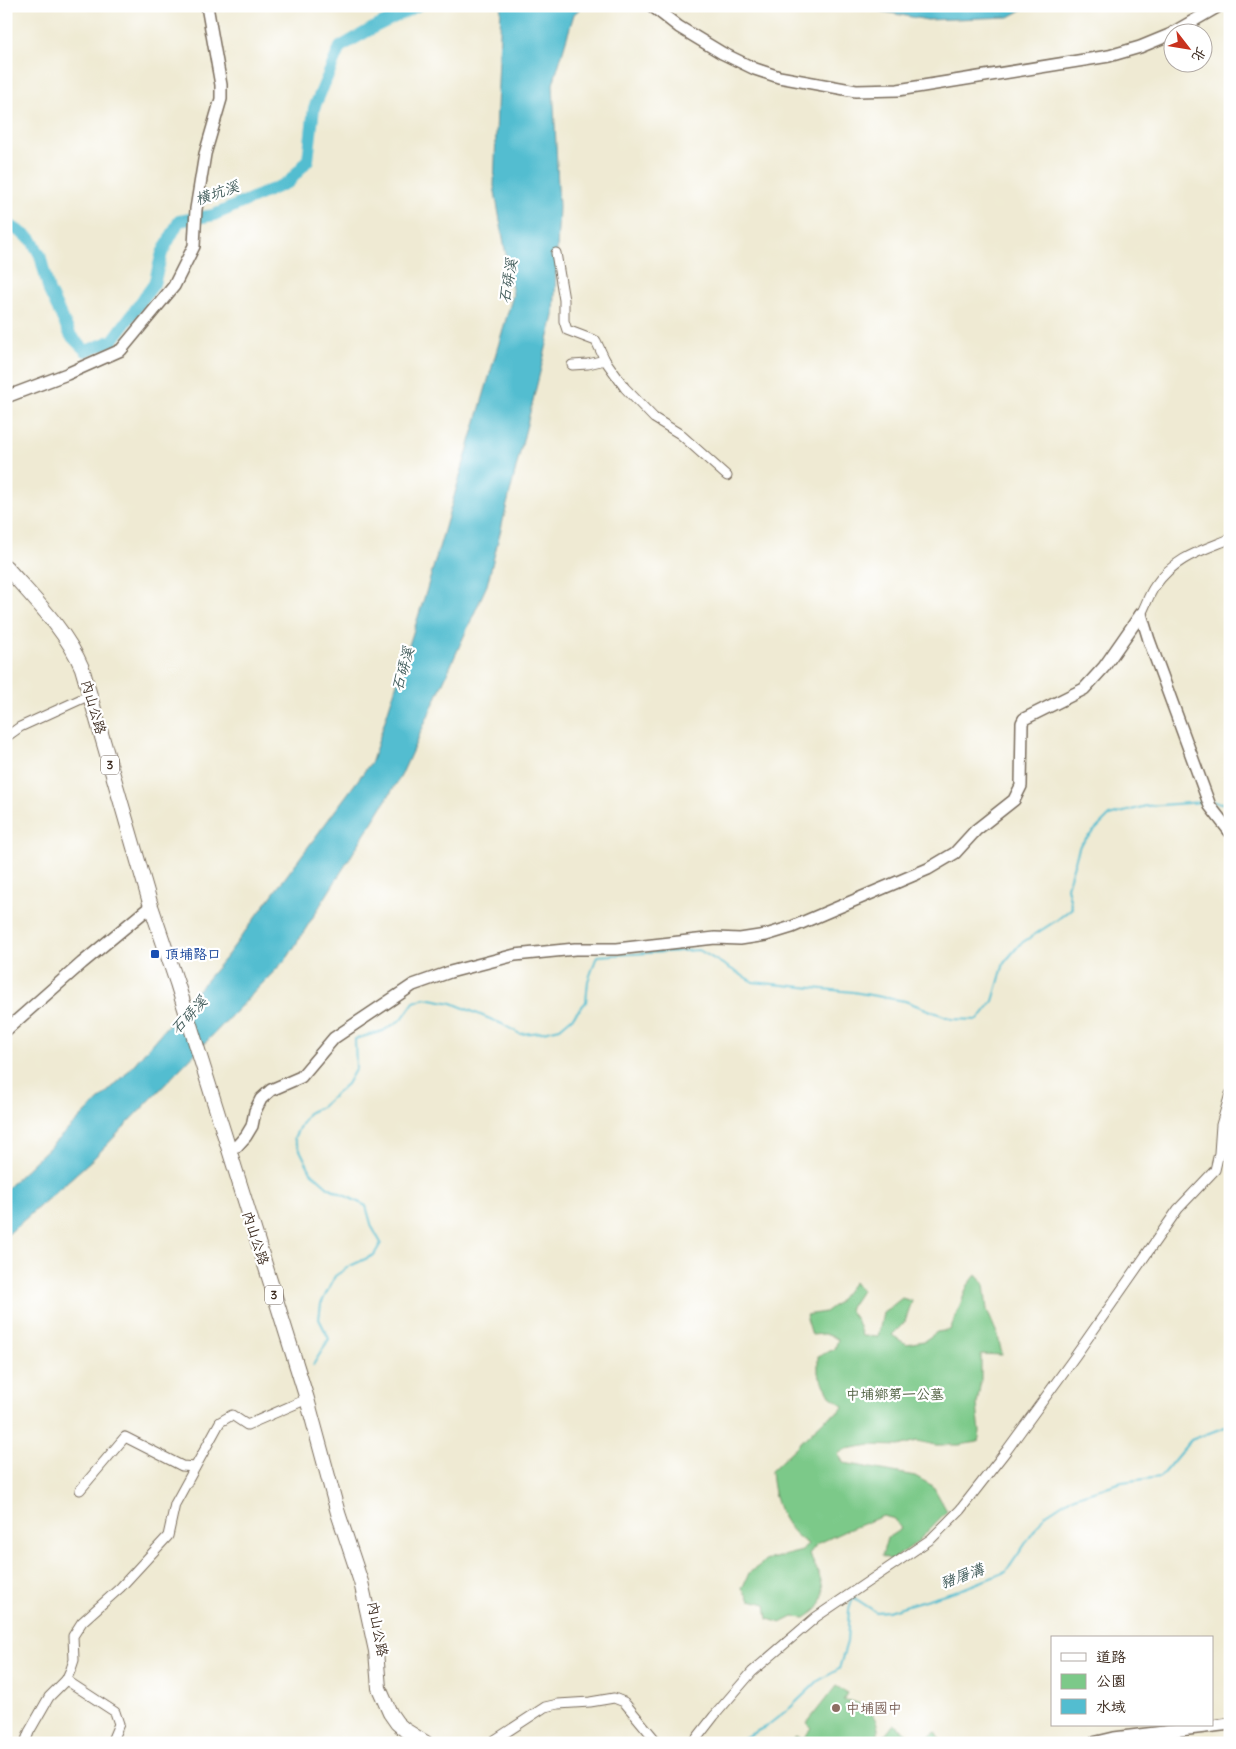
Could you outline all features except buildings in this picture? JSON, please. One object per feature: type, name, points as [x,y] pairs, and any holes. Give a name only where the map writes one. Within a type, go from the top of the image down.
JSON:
[{"type":"main road","name":"內山公路","points":[[6,567],[70,644],[82,668],[151,906],[177,983],[307,1399],[370,1621],[376,1650],[379,1688],[390,1713],[397,1722],[405,1730],[426,1743]]},
{"type":"main road","name":"內山公路","points":[[334,1499],[343,1508],[369,1587],[383,1651],[385,1683],[389,1697],[396,1711],[408,1725],[438,1743]]},
{"type":"street","points":[[6,397],[67,374],[121,350],[174,286],[194,246],[196,209],[205,154],[221,99],[221,85],[207,6]]},
{"type":"street","points":[[652,6],[679,27],[755,69],[797,81],[864,91],[898,90],[1100,57],[1140,47],[1164,37]]},
{"type":"street","points":[[1192,22],[1219,6]]},
{"type":"street","points":[[556,253],[567,330],[596,340],[605,360],[625,388],[654,418],[680,434],[727,476]]},
{"type":"street","points":[[572,365],[605,360]]},
{"type":"street","points":[[228,1149],[237,1146],[246,1136],[252,1126],[255,1111],[261,1099],[271,1090],[301,1077],[334,1038],[413,985],[450,972],[515,955],[575,949],[617,949],[715,938],[740,939],[766,935],[792,927],[854,901],[928,869],[956,853],[976,830],[1014,800],[1021,786],[1022,723],[1024,718],[1084,689],[1109,660],[1141,614],[1154,587],[1168,570],[1183,558],[1230,539]]},
{"type":"street","points":[[1141,614],[1209,802],[1230,832]]},
{"type":"street","points":[[6,737],[20,728],[90,694]]},
{"type":"street","points":[[7,1029],[151,906]]},
{"type":"street","points":[[692,1743],[752,1672],[816,1617],[931,1539],[960,1510],[1018,1434],[1178,1209],[1215,1170],[1220,1153],[1221,1124],[1230,1094]]},
{"type":"street","points":[[25,1743],[29,1732],[50,1697],[66,1680],[74,1660],[73,1636],[82,1622],[120,1588],[168,1536],[176,1504],[220,1422],[232,1415],[247,1425],[307,1399]]},
{"type":"street","points":[[80,1490],[125,1437],[182,1466],[195,1467]]},
{"type":"street","points":[[66,1680],[115,1712],[119,1724],[111,1743]]},
{"type":"street","points":[[490,1743],[545,1707],[614,1698],[624,1702],[658,1743]]},
{"type":"street","points":[[1214,1726],[1230,1724]]},
{"type":"street","points":[[1092,1743],[1114,1738],[1213,1726]]},
{"type":"green space","name":"中埔鄉第一公墓","points":[[976,1275],[984,1284],[987,1310],[998,1336],[1002,1355],[981,1354],[981,1379],[977,1405],[980,1432],[978,1442],[959,1445],[936,1445],[917,1441],[899,1446],[871,1445],[846,1449],[838,1454],[844,1463],[915,1476],[933,1486],[947,1511],[916,1543],[892,1560],[882,1556],[887,1538],[901,1529],[895,1519],[883,1516],[817,1544],[809,1554],[819,1574],[823,1588],[823,1595],[818,1608],[805,1618],[793,1617],[781,1623],[768,1619],[766,1604],[750,1600],[742,1589],[749,1573],[767,1560],[802,1551],[808,1544],[785,1522],[777,1503],[771,1471],[824,1420],[840,1411],[844,1406],[831,1397],[818,1373],[818,1356],[835,1349],[838,1339],[825,1334],[812,1335],[806,1315],[825,1312],[837,1303],[854,1282],[861,1291],[849,1309],[857,1321],[862,1336],[878,1337],[883,1313],[902,1298],[912,1301],[905,1322],[892,1335],[906,1344],[924,1341],[937,1332],[950,1330],[968,1285]]},
{"type":"green space","points":[[836,1686],[847,1693],[843,1700],[865,1707],[871,1712],[877,1725],[876,1743],[791,1743],[796,1736],[802,1740],[812,1728],[807,1723]]},
{"type":"green space","points":[[894,1724],[908,1734],[901,1743],[879,1743]]},
{"type":"green space","points":[[936,1732],[942,1743],[920,1743]]},
{"type":"water","name":"石硦溪","points":[[501,6],[583,6],[574,14],[553,84],[559,207],[554,316],[487,585],[401,776],[288,957],[95,1157],[6,1236],[6,1189],[124,1076],[226,957],[372,761],[426,592],[513,295],[494,186]]},
{"type":"water","points":[[854,6],[1029,6],[1009,17],[927,20]]},
{"type":"waterway","name":"橫坑溪","points":[[6,226],[11,226],[31,239],[40,255],[49,291],[71,336],[86,351],[113,340],[154,284],[162,253],[179,221],[214,215],[289,182],[308,160],[314,108],[340,47],[417,6]]},
{"type":"waterway","points":[[313,1365],[329,1339],[319,1319],[321,1304],[335,1276],[350,1266],[374,1255],[381,1243],[372,1227],[366,1206],[328,1187],[311,1172],[294,1138],[308,1113],[321,1107],[347,1084],[356,1068],[355,1039],[383,1031],[402,1019],[414,1002],[425,998],[452,1003],[502,1024],[520,1034],[560,1028],[586,1002],[588,981],[597,956],[699,950],[753,982],[853,992],[905,1001],[952,1019],[978,1020],[993,1001],[1004,963],[1020,944],[1072,908],[1067,887],[1080,845],[1109,816],[1146,806],[1204,802]]},
{"type":"waterway","points":[[1214,802],[1230,804]]},
{"type":"waterway","name":"豬屠溝","points":[[734,1743],[767,1726],[791,1707],[818,1681],[839,1669],[847,1642],[849,1610],[853,1597],[876,1612],[888,1611],[965,1588],[1006,1572],[1045,1515],[1071,1498],[1122,1482],[1160,1477],[1191,1440],[1230,1425]]},
{"type":"place","name":"頂埔路口","points":[[155,954]]},
{"type":"place","name":"中埔國中","points":[[836,1708]]}]
